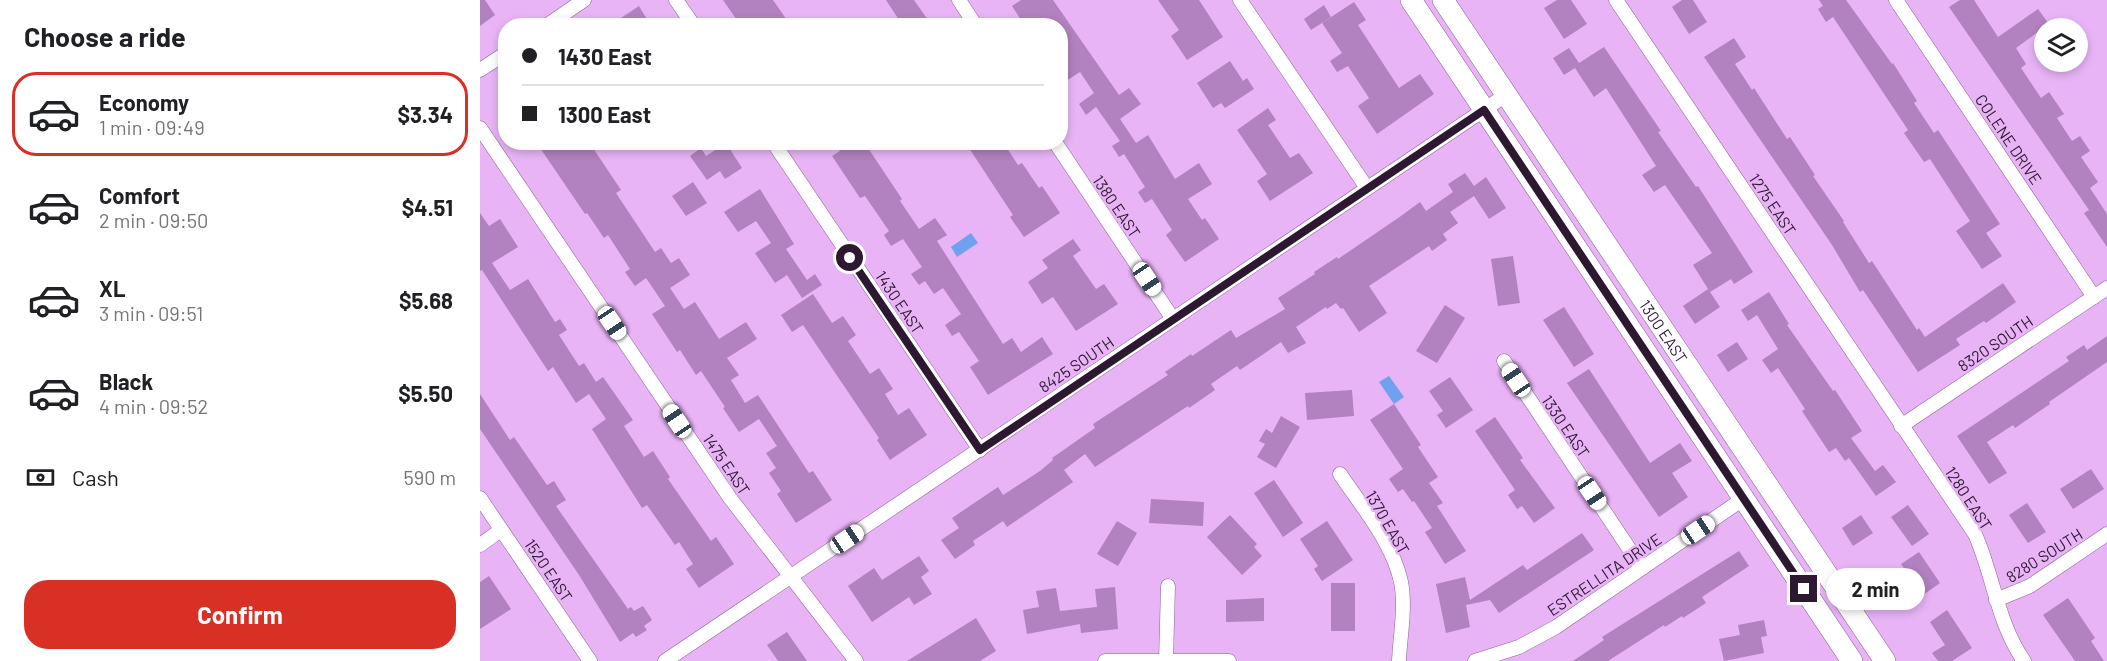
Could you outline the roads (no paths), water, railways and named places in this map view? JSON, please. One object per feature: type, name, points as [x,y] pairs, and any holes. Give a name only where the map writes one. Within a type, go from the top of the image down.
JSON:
[{"type":"main road","name":"1300 EAST","points":[[1411,0],[1852,661]]},
{"type":"main road","name":"1300 EAST","points":[[1443,0],[1886,661]]},
{"type":"street","points":[[558,18],[584,0]]},
{"type":"street","points":[[676,0],[688,18]]},
{"type":"street","points":[[959,0],[971,18]]},
{"type":"street","points":[[1240,0],[1367,188]]},
{"type":"street","name":"1275 EAST","points":[[1616,0],[1902,426]]},
{"type":"street","name":"COLENE DRIVE","points":[[1896,0],[2094,297]]},
{"type":"street","points":[[480,70],[498,58]]},
{"type":"street","name":"8425 SOUTH","points":[[665,661],[1506,94]]},
{"type":"street","name":"1475 EAST","points":[[480,128],[730,498],[856,661]]},
{"type":"street","name":"1430 EAST","points":[[777,150],[980,450]]},
{"type":"street","name":"1380 EAST","points":[[1059,150],[1173,318]]},
{"type":"street","name":"8320 SOUTH","points":[[1902,426],[2107,288]]},
{"type":"street","name":"1330 EAST","points":[[1504,361],[1642,568]]},
{"type":"street","name":"1280 EAST","points":[[1902,426],[1975,534],[2010,639],[2024,661]]},
{"type":"street","name":"1370 EAST","points":[[1340,474],[1382,537],[1394,560],[1401,583],[1399,661]]},
{"type":"street","name":"1520 EAST","points":[[480,498],[590,661]]},
{"type":"street","name":"ESTRELLITA DRIVE","points":[[1475,661],[1520,647],[1538,637],[1743,499]]},
{"type":"street","points":[[480,544],[501,530]]},
{"type":"street","name":"8280 SOUTH","points":[[1996,600],[2030,586],[2107,534]]},
{"type":"street","points":[[1166,660],[1168,585]]},
{"type":"street","points":[[1105,661],[1229,661]]},
{"type":"water","points":[[971,233],[978,243],[957,257],[951,247]]},
{"type":"water","points":[[1389,376],[1404,397],[1394,404],[1379,382]]}]
